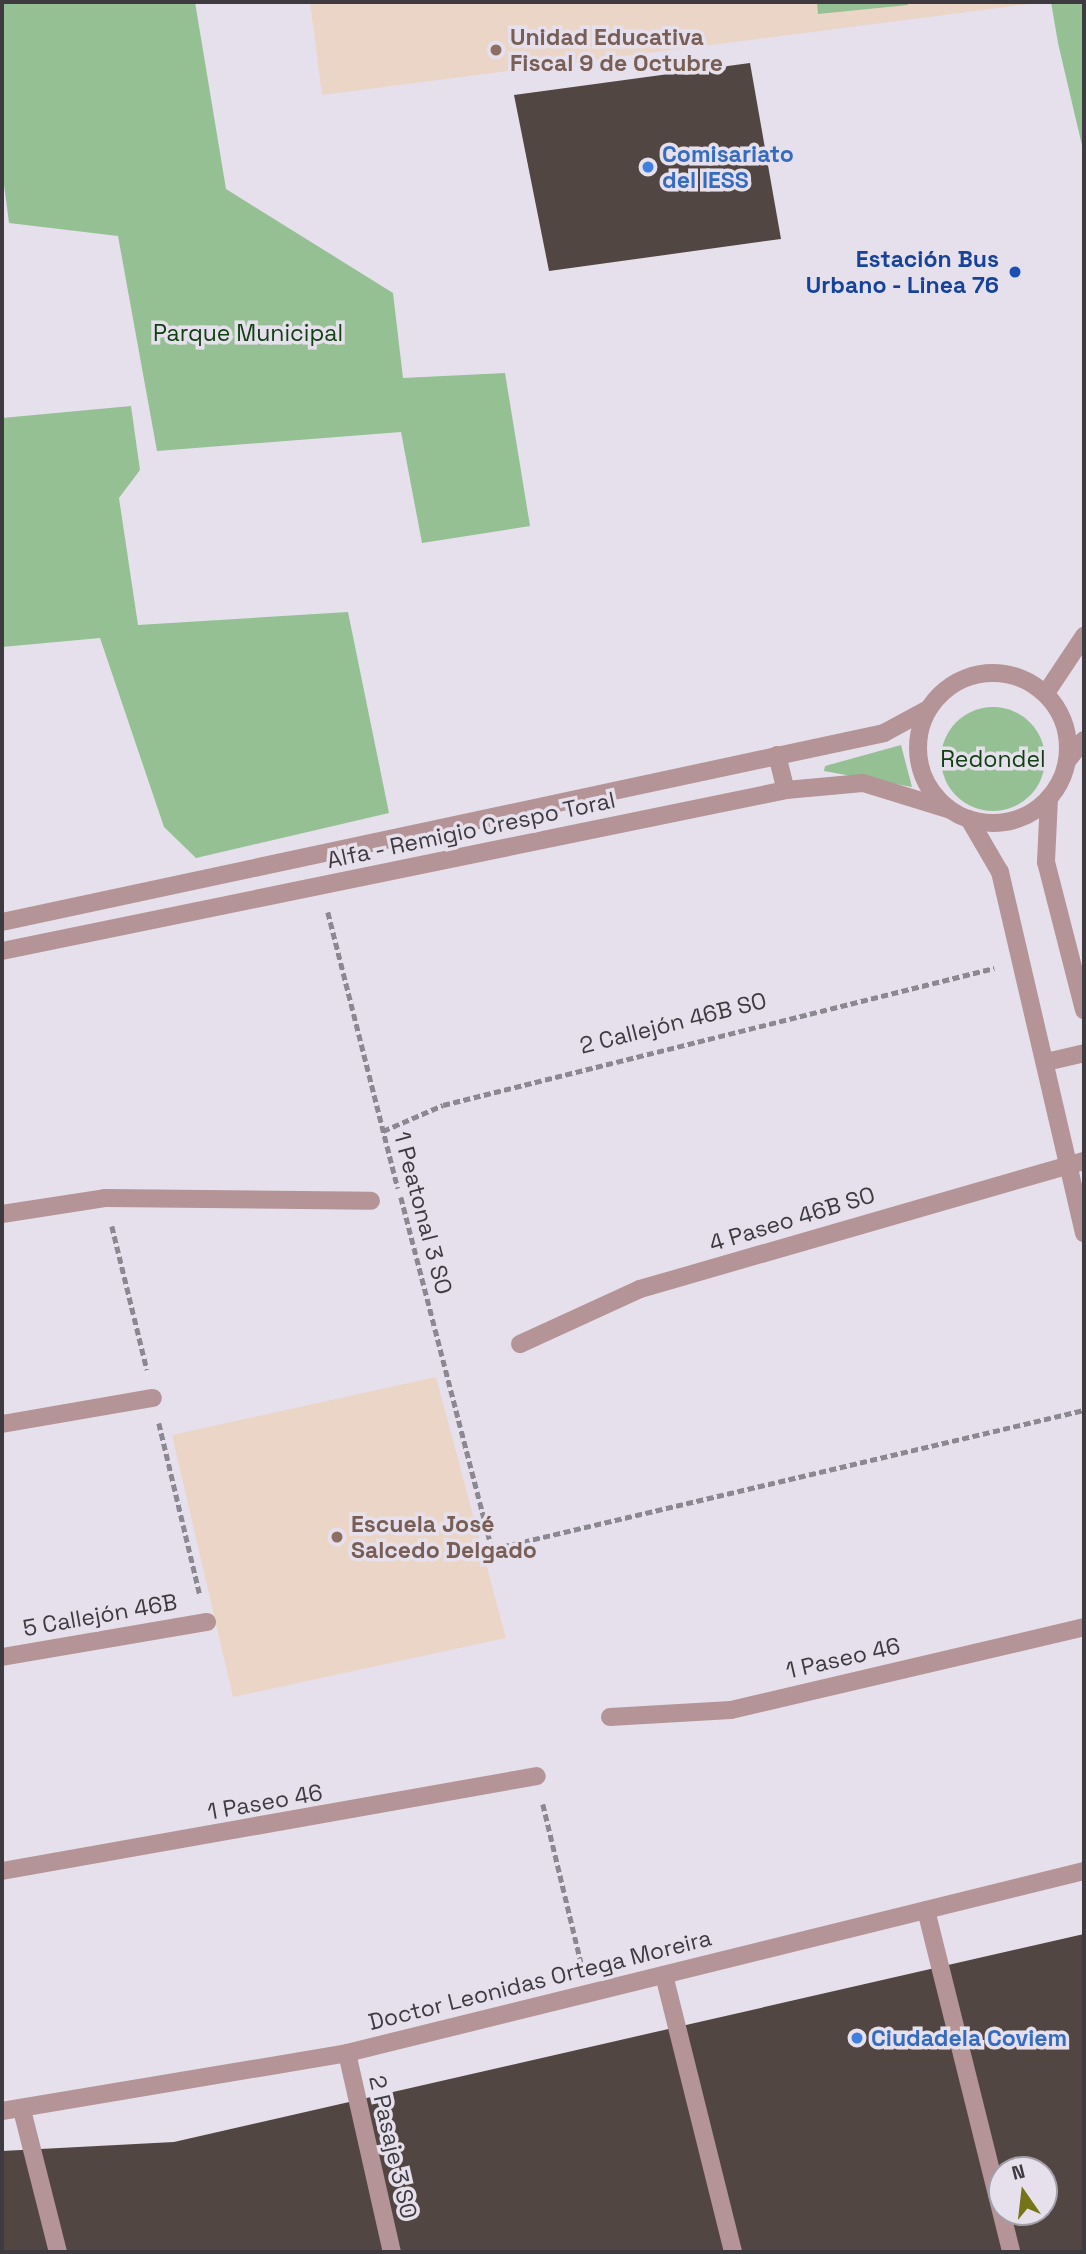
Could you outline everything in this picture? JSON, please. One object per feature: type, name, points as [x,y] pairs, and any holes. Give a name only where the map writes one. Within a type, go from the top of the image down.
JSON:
[{"type":"street","points":[[1046,694],[1084,636]]},
{"type":"street","points":[[1049,798],[1014,820],[969,819],[948,808],[927,784],[917,752],[928,709],[956,682],[979,674],[1003,672],[1046,694],[1064,725],[1067,761]]},
{"type":"street","name":"Alfa - Remigio Crespo Toral","points":[[2,922],[884,733],[928,709]]},
{"type":"street","points":[[1084,740],[1067,761],[1049,798],[1046,862],[1084,1010]]},
{"type":"street","points":[[777,755],[786,790]]},
{"type":"street","name":"Alfa - Remigio Crespo Toral","points":[[2,951],[786,790],[863,783],[948,808]]},
{"type":"street","points":[[969,819],[1000,872],[1046,1062],[1077,1163],[1084,1233]]},
{"type":"street","points":[[1046,1062],[1084,1053]]},
{"type":"street","name":"4 Paseo 46B SO","points":[[520,1345],[640,1289],[1077,1163]]},
{"type":"street","points":[[2,1214],[105,1198],[371,1201]]},
{"type":"street","points":[[2,1424],[153,1398]]},
{"type":"street","name":"5 Callejón 46B","points":[[2,1657],[206,1622]]},
{"type":"street","name":"1 Paseo 46","points":[[610,1717],[731,1710],[1084,1627]]},
{"type":"street","name":"1 Paseo 46","points":[[2,1871],[537,1776]]},
{"type":"street","name":"Doctor Leonidas Ortega Moreira","points":[[2,2111],[22,2110],[346,2053],[1084,1871]]},
{"type":"street","points":[[926,1910],[1012,2252]]},
{"type":"street","points":[[664,1975],[733,2252]]},
{"type":"street","name":"2 Pasaje 3 SO","points":[[346,2053],[393,2252]]},
{"type":"street","points":[[22,2110],[58,2252]]},
{"type":"path","name":"1 Peatonal 3 SO","points":[[321,886],[492,1549],[1084,1410]]},
{"type":"path","name":"2 Callejón 46B SO","points":[[383,1131],[443,1105],[979,973]]},
{"type":"path","points":[[537,1776],[574,1932]]},
{"type":"shaded area","name":"Unidad Educativa Fiscal 9 de Octubre","points":[[310,2],[1030,2],[1030,4],[322,95]]},
{"type":"shaded area","name":"Escuela José Salcedo Delgado","points":[[436,1377],[506,1638],[233,1697],[172,1435]]},
{"type":"green space","name":"Parque Municipal","points":[[2,2],[195,2],[226,189],[393,293],[403,378],[505,373],[530,526],[422,543],[401,432],[157,451],[118,236],[9,223],[2,169]]},
{"type":"green space","points":[[817,2],[907,2],[908,5],[818,14]]},
{"type":"green space","points":[[1051,2],[1084,2],[1084,154],[1058,43]]},
{"type":"green space","points":[[131,406],[140,470],[119,498],[138,625],[348,612],[389,813],[196,858],[164,827],[100,638],[2,647],[2,418]]},
{"type":"green space","name":"Redondel","points":[[993,707],[1013,711],[1030,722],[1041,739],[1045,759],[1041,779],[1030,796],[1013,807],[993,811],[973,807],[956,796],[945,779],[941,759],[945,739],[956,722],[973,711]]},
{"type":"green space","points":[[901,745],[912,787],[824,771],[825,766]]},
{"type":"building","name":"Comisariato del IESS","points":[[750,63],[781,239],[549,271],[514,95]]},
{"type":"building","name":"Ciudadela Coviem","points":[[1084,1934],[1084,2252],[2,2252],[2,2151],[174,2142]]},
{"type":"place","name":"Unidad Educativa Fiscal 9 de Octubre","points":[[496,50]]},
{"type":"place","name":"Comisariato del IESS","points":[[648,167]]},
{"type":"place","name":"Estación Bus Urbano - Linea 76","points":[[1015,272]]},
{"type":"place","name":"Escuela José Salcedo Delgado","points":[[337,1537]]},
{"type":"place","name":"Ciudadela Coviem","points":[[857,2038]]}]
